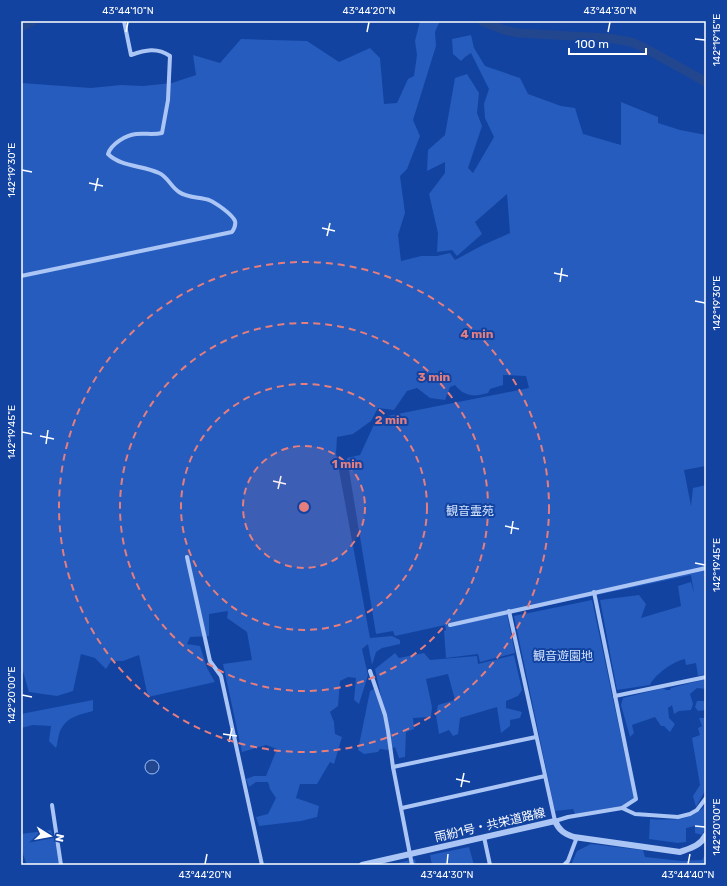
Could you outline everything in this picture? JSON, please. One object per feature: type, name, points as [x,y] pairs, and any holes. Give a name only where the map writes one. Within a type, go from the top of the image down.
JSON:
[{"type":"street","points":[[21,276],[232,232],[235,226],[235,221],[226,211],[209,200],[193,197],[179,192],[160,174],[148,169],[121,162],[108,154],[110,149],[117,142],[130,136],[137,134],[156,135],[162,133],[168,100],[171,63],[170,56],[165,52],[153,49],[131,55],[124,21]]},
{"type":"street","points":[[187,558],[210,661],[221,676],[262,865]]},
{"type":"street","points":[[450,625],[706,568]]},
{"type":"street","points":[[509,611],[554,821],[568,817],[622,808],[636,799],[594,592]]},
{"type":"street","points":[[370,671],[385,715],[393,767],[412,865]]},
{"type":"street","points":[[615,696],[706,677]]},
{"type":"street","points":[[393,767],[536,736]]},
{"type":"street","points":[[402,808],[545,776]]},
{"type":"street","points":[[622,808],[635,814],[678,817],[690,814],[697,810],[706,798]]},
{"type":"street","points":[[52,805],[61,865]]},
{"type":"street","name":"雨紛1号・共栄道路線","points":[[362,865],[554,821],[558,829],[564,834],[680,852],[699,845],[706,835]]},
{"type":"street","points":[[484,837],[490,865]]},
{"type":"street","points":[[564,865],[568,861],[577,837]]},
{"type":"green space","name":"観音霊苑","points":[[420,21],[440,21],[435,32],[436,46],[413,120],[420,136],[407,169],[400,176],[405,213],[398,235],[401,261],[421,256],[437,256],[450,253],[455,260],[510,233],[507,194],[475,222],[482,234],[457,256],[452,250],[437,252],[438,233],[429,194],[445,173],[445,162],[427,171],[428,150],[445,135],[455,78],[467,74],[479,93],[477,113],[482,126],[468,168],[473,173],[494,137],[485,118],[484,104],[489,89],[471,53],[461,61],[453,54],[452,39],[471,35],[474,48],[485,66],[520,78],[528,94],[561,106],[575,108],[583,134],[621,145],[621,102],[658,117],[658,123],[680,130],[706,135],[706,466],[684,470],[691,506],[693,488],[706,485],[706,674],[698,676],[696,663],[686,665],[685,659],[676,662],[665,669],[652,681],[650,685],[617,690],[600,600],[639,595],[646,604],[641,618],[681,606],[678,586],[691,582],[694,593],[691,575],[507,614],[515,653],[480,662],[478,654],[446,658],[445,625],[395,636],[393,631],[376,634],[347,458],[360,455],[377,418],[529,388],[526,376],[503,375],[503,385],[490,389],[488,393],[478,395],[466,394],[455,385],[450,387],[445,400],[430,398],[417,388],[407,391],[394,410],[378,408],[371,421],[353,434],[337,437],[336,454],[370,638],[392,636],[400,640],[400,644],[382,648],[376,652],[372,665],[368,644],[362,649],[368,675],[359,704],[354,700],[356,678],[348,677],[340,681],[338,706],[330,712],[334,722],[335,734],[342,737],[334,764],[330,762],[317,784],[300,784],[296,798],[319,806],[317,817],[301,821],[259,826],[256,817],[268,814],[276,798],[270,789],[268,782],[256,782],[249,787],[246,779],[254,776],[266,776],[277,749],[266,745],[242,752],[223,664],[252,660],[247,632],[227,618],[228,611],[209,614],[209,636],[190,637],[187,644],[200,646],[207,668],[215,682],[148,697],[139,655],[123,661],[111,661],[106,669],[95,658],[81,654],[73,691],[57,696],[29,692],[21,665],[21,83],[91,88],[121,85],[143,86],[172,83],[196,75],[193,55],[220,63],[241,39],[307,41],[339,62],[370,48],[380,58],[384,104],[397,103],[408,79],[414,76],[417,55],[415,41]]},
{"type":"green space","name":"観音遊園地","points":[[592,600],[634,798],[621,806],[575,814],[573,809],[555,811],[514,616]]},
{"type":"green space","points":[[395,653],[399,658],[424,653],[430,660],[477,656],[478,664],[514,655],[522,690],[518,696],[506,701],[506,708],[522,712],[520,718],[510,720],[510,726],[501,733],[497,707],[460,718],[458,734],[453,736],[449,730],[439,734],[436,715],[438,705],[455,700],[448,674],[426,679],[432,707],[431,717],[413,718],[414,729],[406,732],[405,757],[399,758],[395,747],[388,750],[380,749],[378,752],[364,754],[358,750],[370,691],[374,689],[382,713],[382,701],[375,669]]},
{"type":"green space","points":[[706,679],[706,689],[697,688],[690,694],[693,704],[691,710],[679,711],[674,714],[672,705],[668,708],[669,718],[675,724],[670,732],[664,726],[661,726],[655,717],[632,725],[634,733],[630,737],[621,705],[623,698],[663,688],[670,690],[671,688]]},
{"type":"green space","points":[[93,700],[93,711],[75,717],[64,725],[59,733],[56,748],[49,741],[51,726],[33,725],[21,728],[21,714]]},
{"type":"green space","points":[[697,701],[706,701],[706,710],[698,711],[695,707]]},
{"type":"green space","points":[[699,718],[706,718],[706,789],[696,807],[693,796],[700,785],[692,738],[700,735],[698,728],[702,726]]},
{"type":"green space","points":[[706,804],[706,828],[702,835],[695,833],[695,826],[686,828],[686,842],[678,843],[649,839],[650,819],[681,819],[695,814]]},
{"type":"green space","points":[[51,830],[63,865],[27,865],[21,849],[21,834]]},
{"type":"green space","points":[[591,844],[643,850],[645,857],[682,861],[702,860],[706,853],[706,865],[571,865],[577,851]]},
{"type":"green space","points":[[469,847],[474,865],[432,865],[430,855]]},
{"type":"green space","points":[[415,859],[416,865],[388,865]]},
{"type":"shaded area","points":[[152,760],[157,762],[159,767],[157,772],[152,774],[147,772],[145,767],[147,762]]},
{"type":"waterway","points":[[21,27],[33,21]]},
{"type":"waterway","points":[[482,21],[504,30],[519,33],[607,38],[631,42],[643,47],[706,82]]}]
